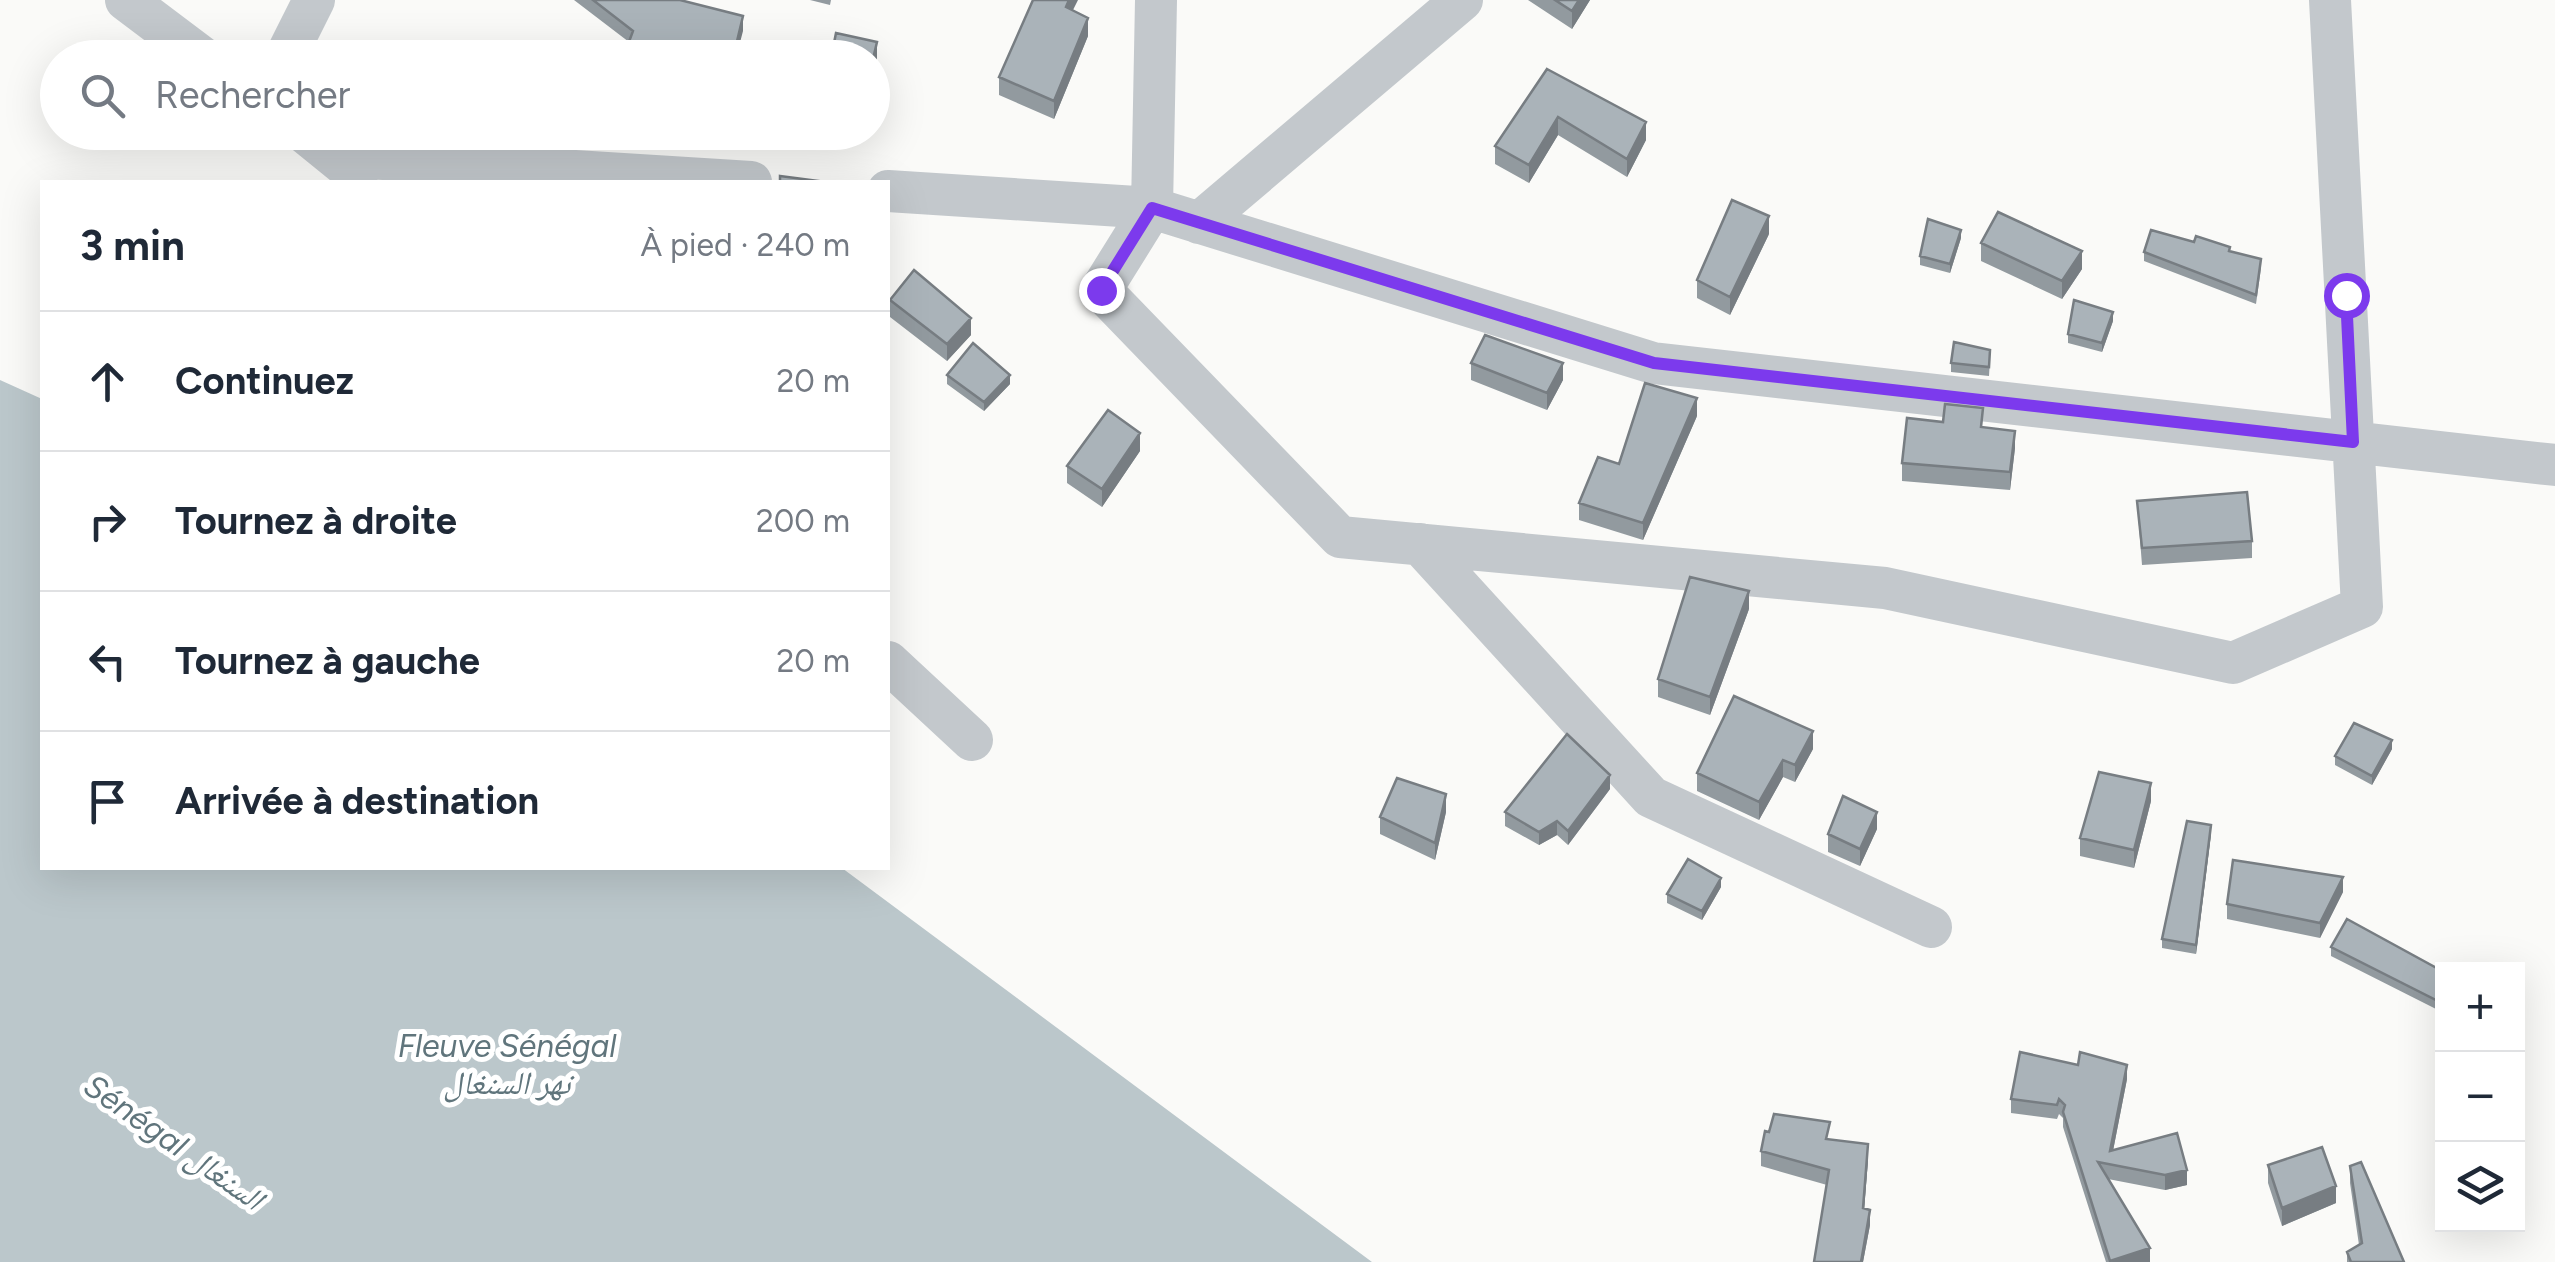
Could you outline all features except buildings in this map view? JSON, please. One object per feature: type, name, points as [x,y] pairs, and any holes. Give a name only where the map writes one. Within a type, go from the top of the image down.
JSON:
[{"type":"street","points":[[126,0],[180,40]]},
{"type":"street","points":[[294,40],[314,0]]},
{"type":"street","points":[[1156,0],[1152,208],[1101,290],[1340,537],[1885,588],[2233,663],[2362,607],[2330,0]]},
{"type":"street","points":[[1199,222],[1462,0]]},
{"type":"street","points":[[335,157],[718,180]]},
{"type":"street","points":[[890,191],[1152,208],[1654,363],[2555,465]]},
{"type":"street","points":[[1420,544],[1651,796],[1931,927]]},
{"type":"street","points":[[890,664],[972,740]]},
{"type":"water","name":"Fleuve Sénégal نهر السنغال","points":[[0,380],[40,398],[40,870],[845,870],[1372,1262],[0,1262]]},
{"type":"route","points":[[1101,290],[1152,208],[1654,363],[2353,442],[2346,295]]},
{"type":"water label","name":"Sénégal السنغال","points":[[174,1142]]}]
